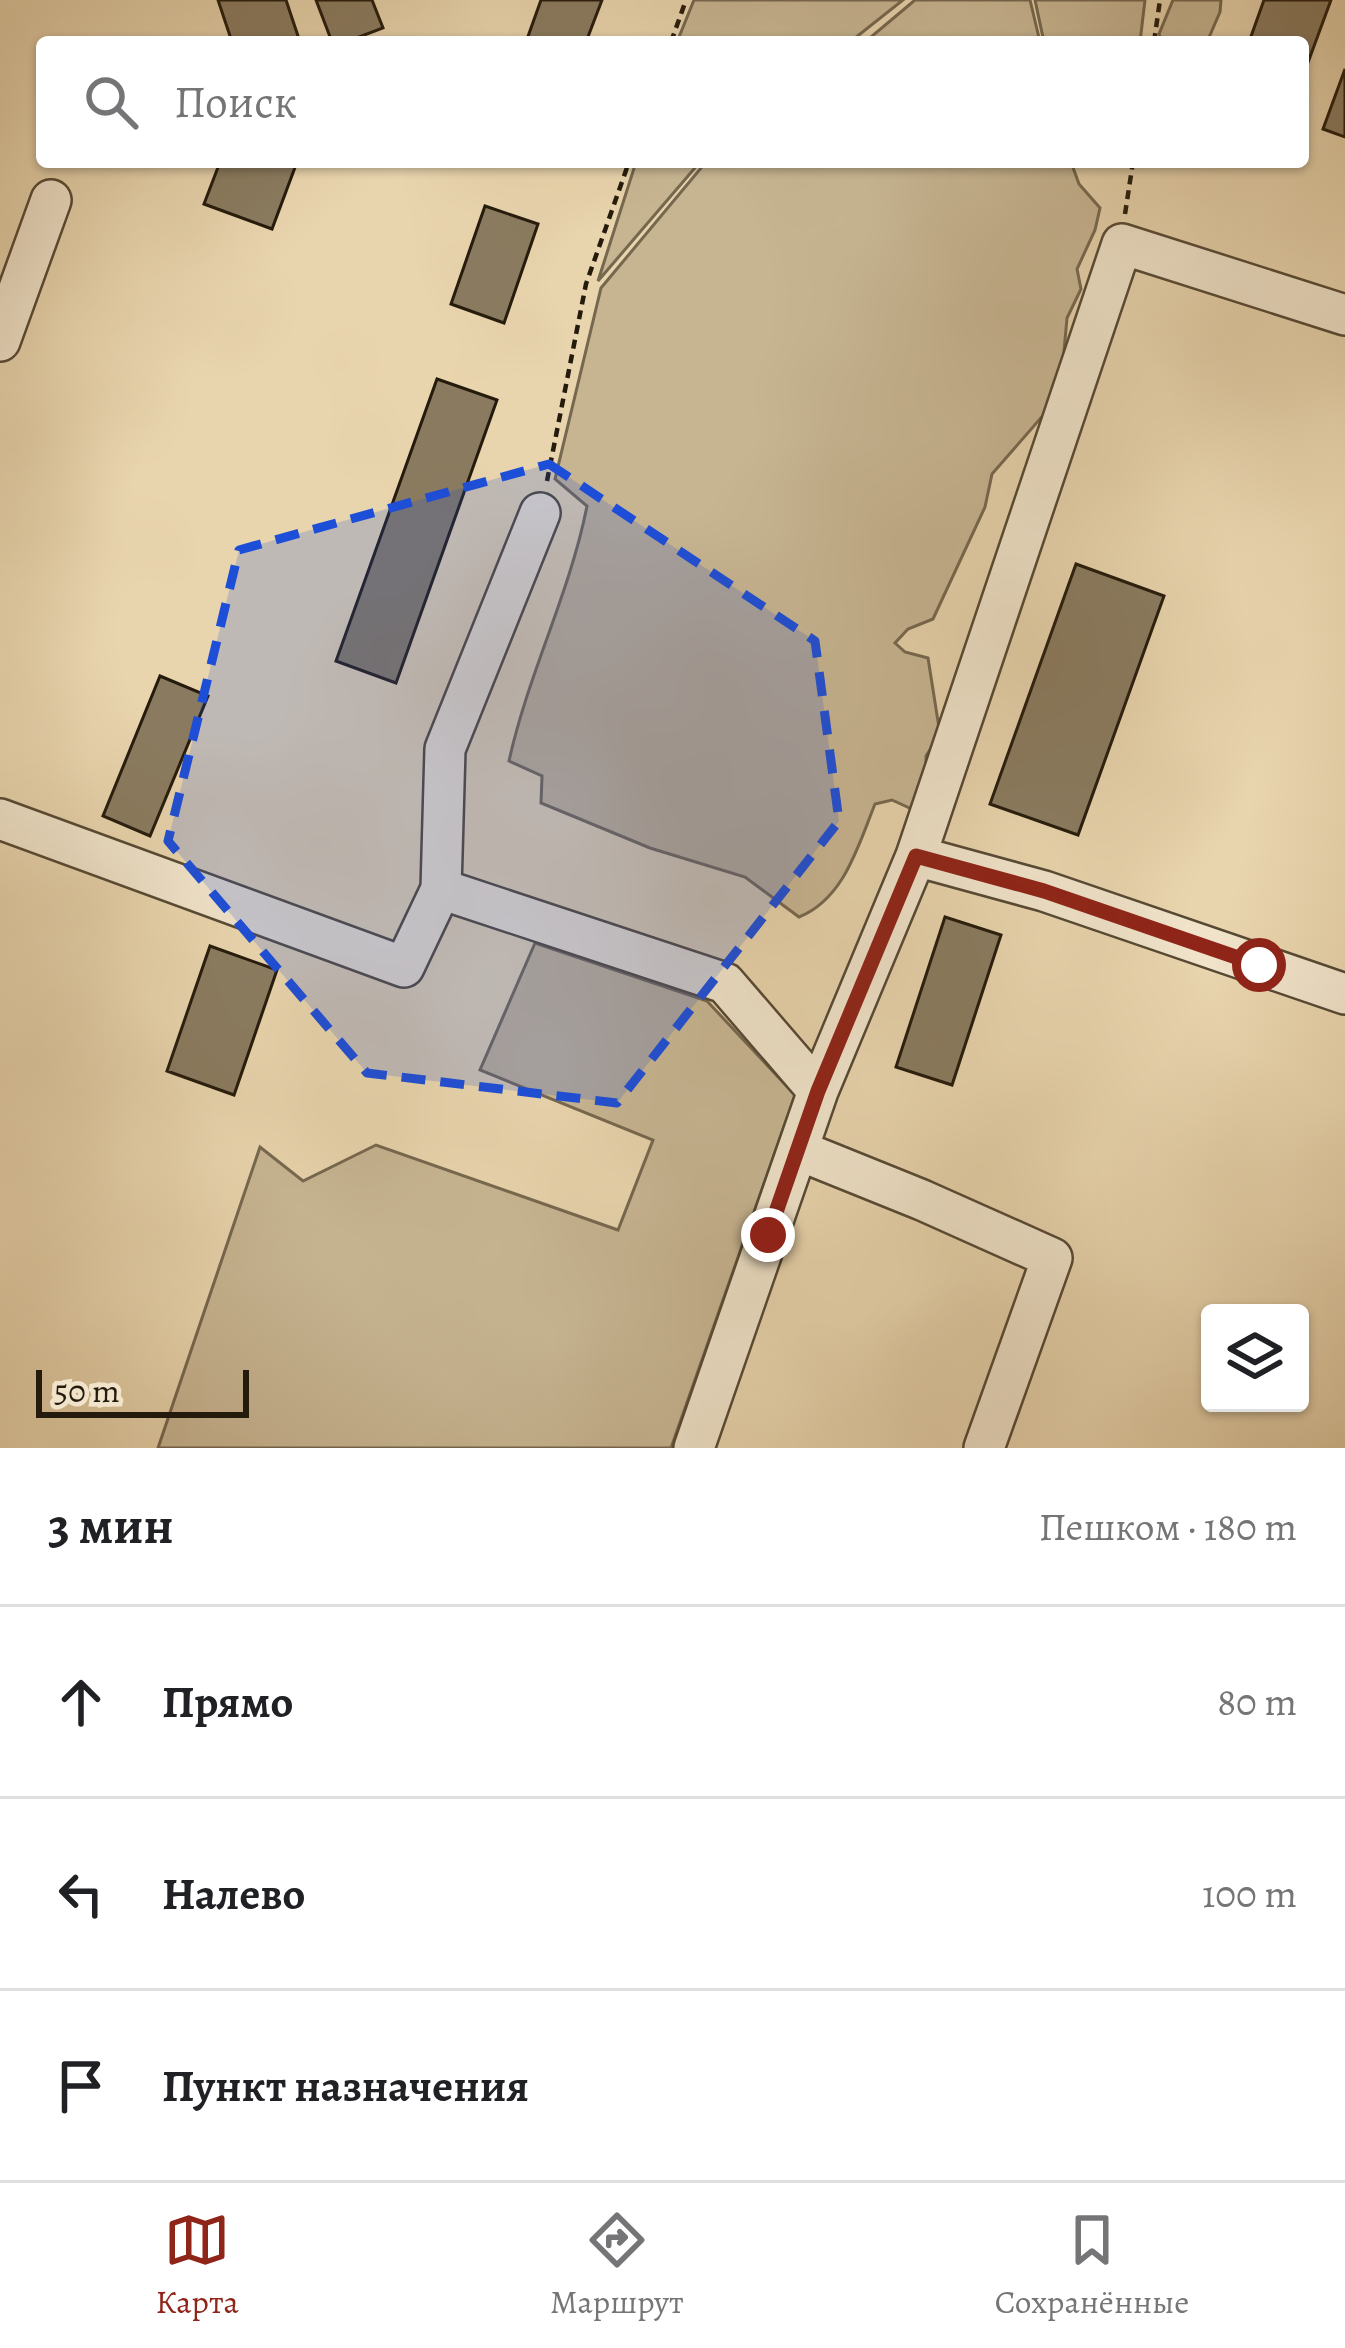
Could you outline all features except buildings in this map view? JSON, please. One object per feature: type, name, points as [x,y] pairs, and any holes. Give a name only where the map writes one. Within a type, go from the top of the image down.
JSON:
[{"type":"lane","points":[[0,341],[51,200]]},
{"type":"lane","points":[[694,1448],[818,1091],[916,856],[1122,244],[1345,315]]},
{"type":"lane","points":[[0,819],[404,967],[441,889],[445,749],[540,513]]},
{"type":"lane","points":[[916,856],[1044,891],[1345,994]]},
{"type":"lane","points":[[441,889],[724,982],[818,1091]]},
{"type":"lane","points":[[798,1150],[1052,1258],[984,1448]]},
{"type":"path","points":[[673,36],[686,0]]},
{"type":"path","points":[[1155,36],[1160,0]]},
{"type":"path","points":[[540,513],[586,284],[627,168]]},
{"type":"path","points":[[1122,244],[1132,168]]},
{"type":"highlighted area","points":[[549,464],[815,641],[839,821],[617,1103],[367,1073],[168,841],[239,550]]},
{"type":"shaded area","points":[[694,0],[903,0],[858,36],[679,36]]},
{"type":"shaded area","points":[[915,0],[1030,0],[1039,36],[872,36]]},
{"type":"shaded area","points":[[1035,0],[1145,0],[1141,36],[1043,36]]},
{"type":"shaded area","points":[[1173,0],[1221,0],[1210,36],[1159,34]]},
{"type":"shaded area","points":[[634,168],[695,168],[598,281]]},
{"type":"shaded area","points":[[701,168],[1073,168],[1079,184],[1100,208],[1077,269],[1081,289],[1067,318],[1060,396],[992,474],[985,507],[933,619],[908,629],[895,643],[905,652],[928,658],[940,734],[926,756],[926,786],[914,810],[892,800],[875,804],[838,884],[799,917],[745,877],[650,848],[541,803],[542,776],[509,761],[587,506],[555,479],[601,288]]},
{"type":"shaded area","points":[[535,943],[707,1001],[795,1095],[671,1448],[158,1448],[260,1147],[303,1181],[376,1145],[618,1230],[653,1140],[480,1070]]},
{"type":"route","points":[[768,1235],[818,1091],[916,856],[1044,891],[1259,965]]}]
